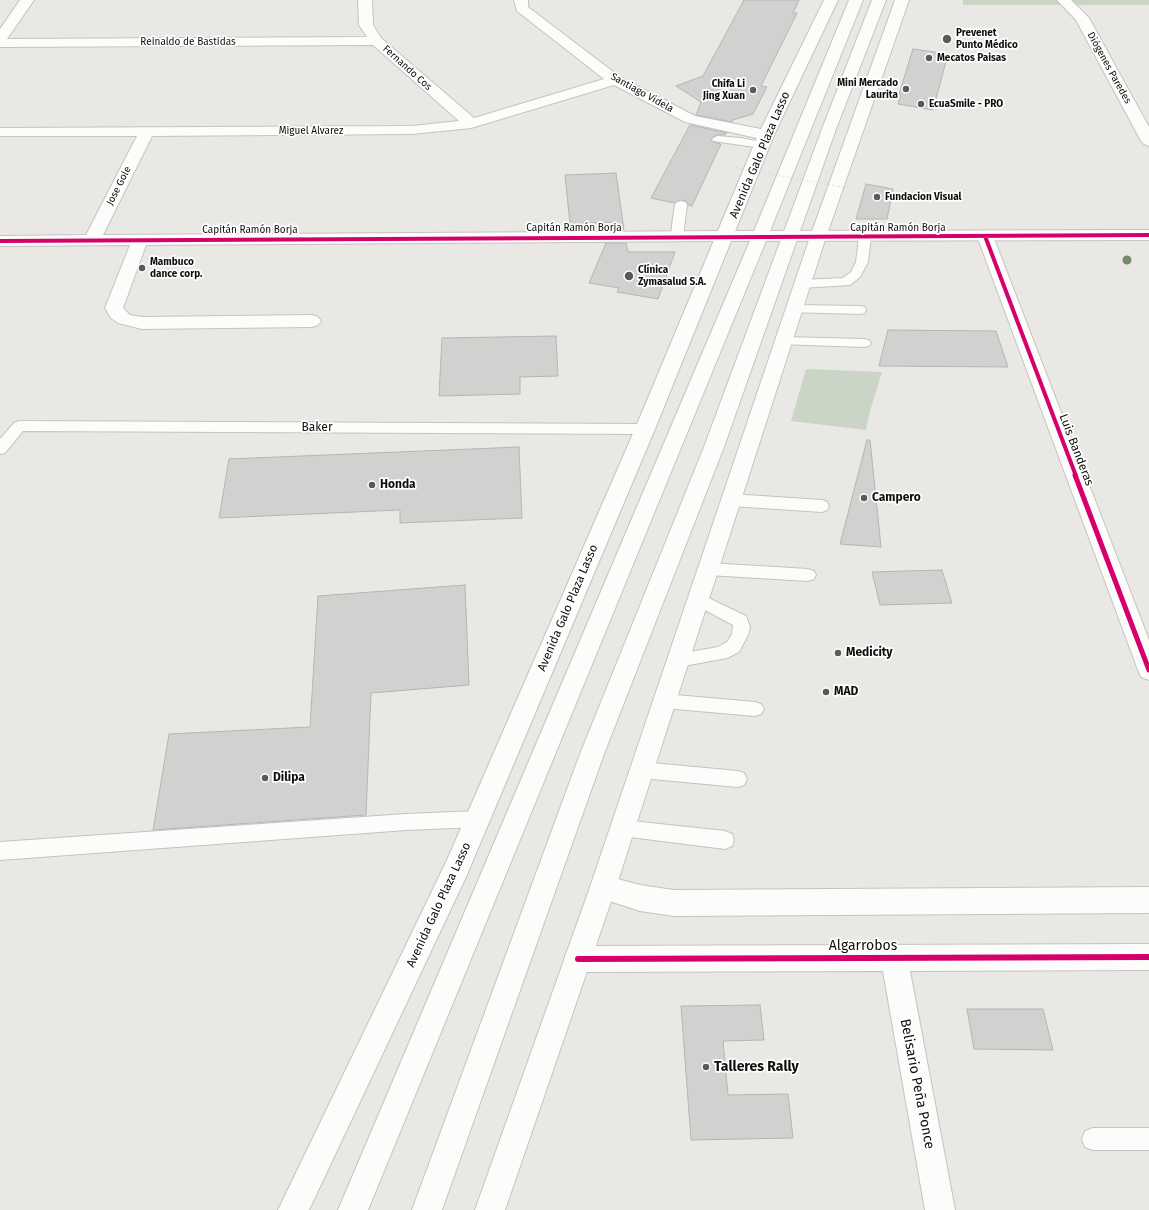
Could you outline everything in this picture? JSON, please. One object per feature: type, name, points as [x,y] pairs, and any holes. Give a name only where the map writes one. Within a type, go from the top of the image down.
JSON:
[{"type":"main road","points":[[0,39],[27,0]]},
{"type":"main road","name":"Fernando Cos","points":[[366,0],[366,25],[376,41],[471,124]]},
{"type":"main road","name":"Santiago Videla","points":[[521,0],[522,8],[615,80],[690,119],[764,140]]},
{"type":"main road","name":"Avenida Galo Plaza Lasso","points":[[293,1210],[457,868],[645,428],[764,140],[831,0]]},
{"type":"main road","points":[[353,1210],[760,236],[856,0]]},
{"type":"main road","points":[[427,1210],[592,754],[714,447],[829,129],[879,0]]},
{"type":"main road","points":[[490,1210],[603,888],[793,309],[902,0]]},
{"type":"main road","name":"Diógenes Paredes","points":[[1064,0],[1082,18],[1149,141]]},
{"type":"main road","name":"Reinaldo de Bastidas","points":[[0,43],[376,41]]},
{"type":"main road","name":"Miguel Alvarez","points":[[0,132],[412,130],[471,124],[615,80]]},
{"type":"main road","name":"Jose Gole","points":[[92,240],[147,131]]},
{"type":"main road","name":"Capitán Ramón Borja","points":[[0,241],[725,236],[865,237],[1149,235]]},
{"type":"main road","name":"Luis Banderas","points":[[985,236],[1149,670]]},
{"type":"main road","points":[[140,240],[114,308],[117,314],[124,319],[142,323],[312,321]]},
{"type":"main road","points":[[603,888],[640,898],[674,903],[1149,900]]},
{"type":"main road","name":"Algarrobos","points":[[578,959],[1149,957]]},
{"type":"main road","name":"Belisario Peña Ponce","points":[[894,958],[940,1210]]},
{"type":"lane","points":[[717,140],[720,138],[741,141],[764,140]]},
{"type":"lane","points":[[677,237],[681,204]]},
{"type":"lane","points":[[802,284],[846,282],[856,274],[862,262],[865,237]]},
{"type":"lane","points":[[793,309],[860,310]]},
{"type":"lane","points":[[783,341],[864,343]]},
{"type":"lane","name":"Baker","points":[[0,449],[20,426],[645,428]]},
{"type":"lane","points":[[730,500],[822,506]]},
{"type":"lane","points":[[708,569],[808,575]]},
{"type":"lane","points":[[678,660],[721,653],[733,647],[740,635],[742,627],[740,621],[698,599]]},
{"type":"lane","points":[[664,701],[755,709]]},
{"type":"lane","points":[[641,770],[738,779]]},
{"type":"lane","points":[[0,851],[398,822],[478,819]]},
{"type":"lane","points":[[622,828],[725,840]]},
{"type":"lane","points":[[1093,1139],[1149,1139]]},
{"type":"path","points":[[736,168],[849,188]]},
{"type":"green space","points":[[963,0],[1149,0],[1149,5],[963,5]]},
{"type":"green space","points":[[806,369],[882,372],[866,430],[791,421]]},
{"type":"building","points":[[744,0],[799,0],[793,13],[797,13],[761,86],[767,87],[753,114],[733,120],[732,122],[696,115],[701,102],[676,86],[703,76]]},
{"type":"building","points":[[913,49],[948,54],[933,110],[898,104],[901,94],[899,94]]},
{"type":"building","points":[[690,125],[727,133],[725,135],[716,135],[711,139],[713,142],[721,144],[692,206],[688,205],[686,201],[681,200],[674,203],[651,198]]},
{"type":"building","points":[[616,173],[624,230],[612,230],[615,222],[570,224],[565,175]]},
{"type":"building","name":"Fundacion Visual","points":[[866,184],[893,189],[887,219],[856,219]]},
{"type":"building","points":[[606,243],[626,243],[628,252],[675,252],[658,299],[617,292],[619,288],[589,283]]},
{"type":"building","points":[[888,330],[996,331],[1008,367],[879,366]]},
{"type":"building","points":[[556,336],[558,376],[520,377],[520,394],[439,396],[442,338]]},
{"type":"building","points":[[867,440],[870,440],[881,547],[840,544]]},
{"type":"building","name":"Honda","points":[[519,447],[522,518],[400,523],[400,510],[219,518],[229,459]]},
{"type":"building","points":[[942,570],[952,603],[880,605],[872,572]]},
{"type":"building","points":[[465,585],[469,685],[371,693],[366,815],[153,830],[169,734],[310,727],[318,596]]},
{"type":"building","name":"Talleres Rally","points":[[760,1005],[764,1040],[723,1041],[728,1095],[788,1094],[793,1138],[691,1140],[681,1006]]},
{"type":"building","points":[[967,1009],[1043,1009],[1053,1050],[974,1049]]},
{"type":"cycle path","points":[[0,241],[1149,235]]},
{"type":"cycle path","points":[[985,236],[1149,670]]},
{"type":"cycle path","points":[[578,959],[1149,957]]},
{"type":"place","name":"Prevenet Punto Médico","points":[[947,39]]},
{"type":"place","name":"Mecatos Paisas","points":[[929,58]]},
{"type":"place","name":"Mini Mercado Laurita","points":[[906,89]]},
{"type":"place","name":"Chifa Li Jing Xuan","points":[[753,90]]},
{"type":"place","name":"EcuaSmile - PRO","points":[[921,104]]},
{"type":"place","name":"Fundacion Visual","points":[[877,197]]},
{"type":"place","name":"Mambuco dance corp.","points":[[142,268]]},
{"type":"place","name":"Clínica Zymasalud S.A.","points":[[629,276]]},
{"type":"place","name":"Honda","points":[[372,485]]},
{"type":"place","name":"Campero","points":[[864,498]]},
{"type":"place","name":"Medicity","points":[[838,653]]},
{"type":"place","name":"MAD","points":[[826,692]]},
{"type":"place","name":"Dilipa","points":[[265,778]]},
{"type":"place","name":"Talleres Rally","points":[[706,1067]]}]
